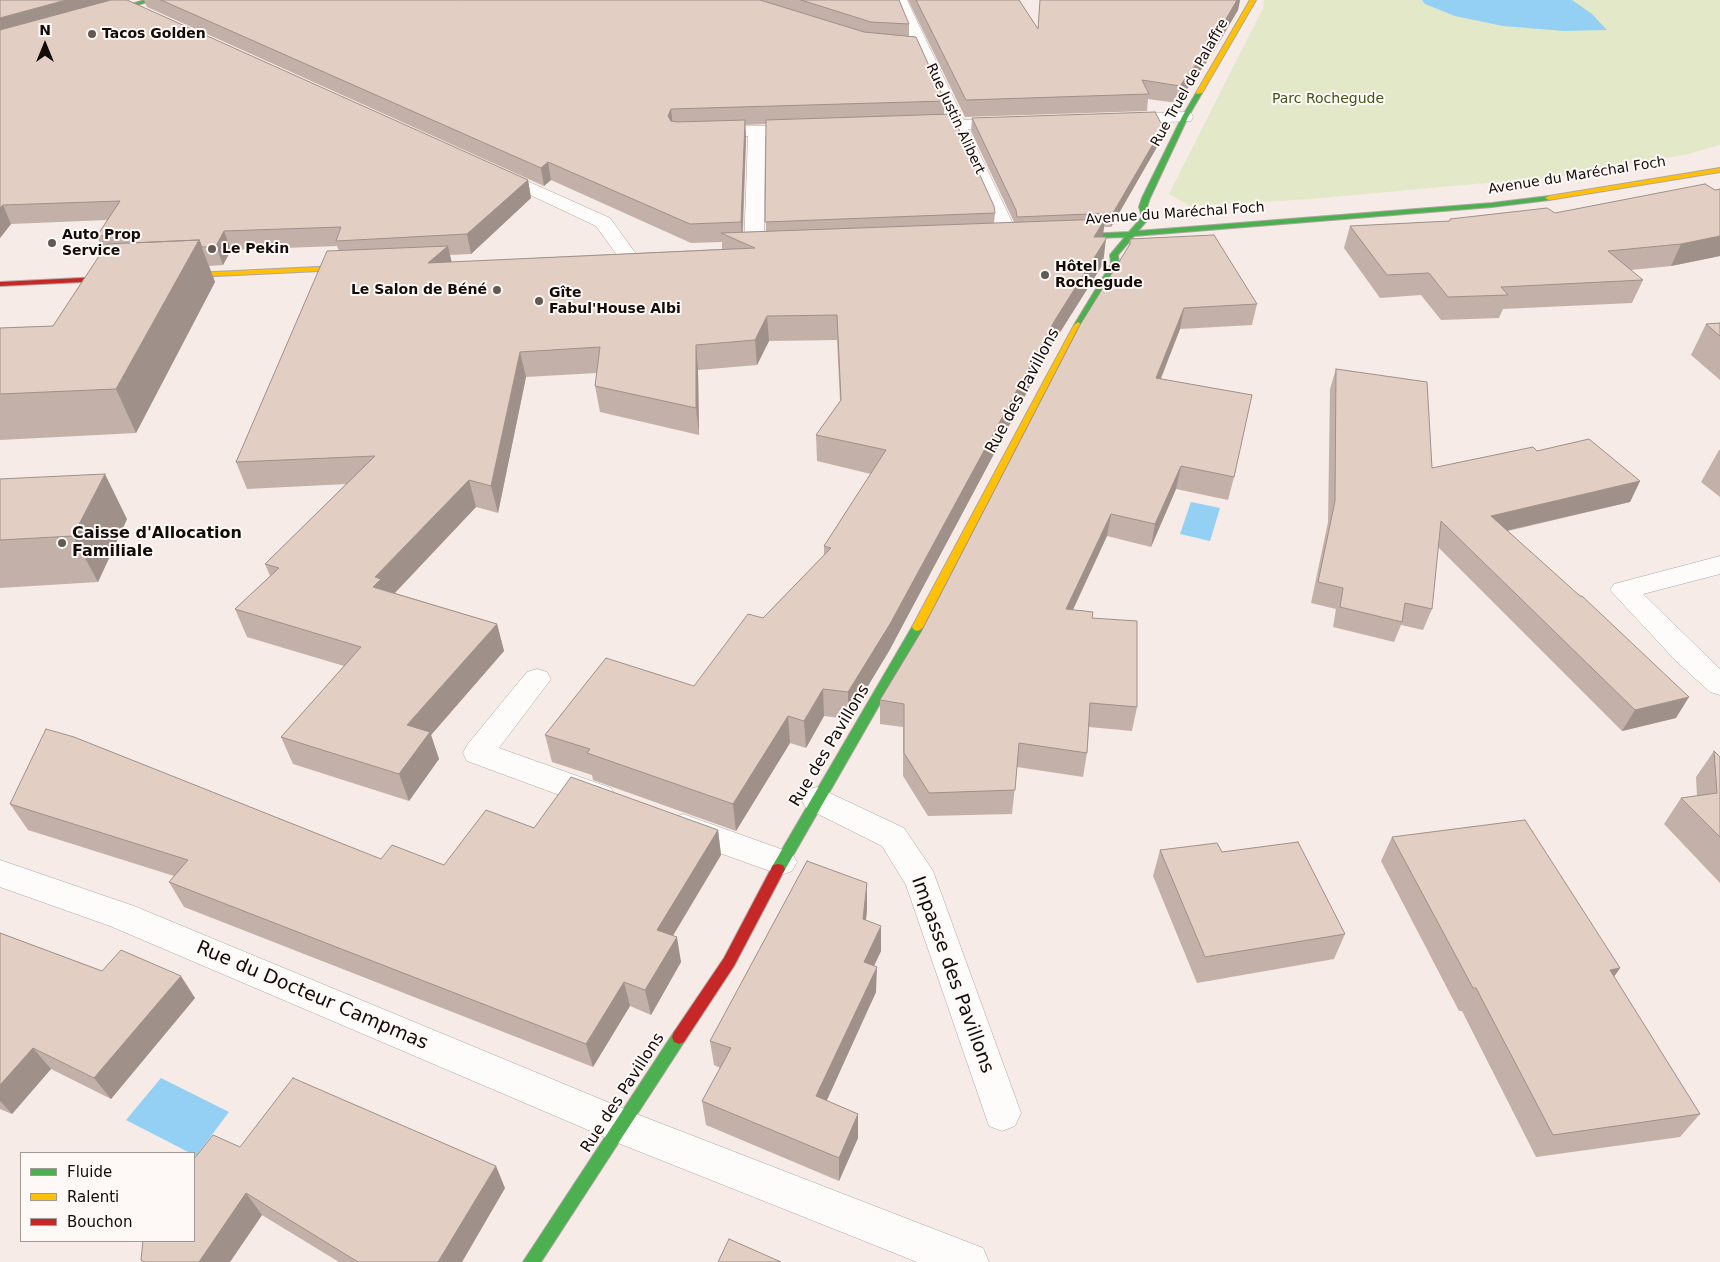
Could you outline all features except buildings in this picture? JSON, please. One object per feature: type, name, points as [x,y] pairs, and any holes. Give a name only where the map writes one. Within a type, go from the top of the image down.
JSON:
[{"type":"street","points":[[89,18],[121,3],[151,0]]},
{"type":"street","name":"Rue Justin Alibert","points":[[900,0],[1004,224],[1005,239]]},
{"type":"street","name":"Rue Truel de Palaffre","points":[[1132,234],[1146,217],[1143,206],[1146,198],[1185,117],[1253,0]]},
{"type":"street","points":[[121,3],[150,18]]},
{"type":"street","points":[[904,47],[921,48]]},
{"type":"street","points":[[1106,120],[1185,117]]},
{"type":"street","points":[[901,127],[1028,123]]},
{"type":"street","points":[[688,133],[814,129]]},
{"type":"street","points":[[754,248],[756,131]]},
{"type":"street","points":[[479,165],[603,222],[631,254]]},
{"type":"street","name":"Avenue du Maréchal Foch","points":[[1057,237],[1132,234],[1492,205],[1585,193],[1720,170]]},
{"type":"street","name":"Rue des Pavillons","points":[[531,1262],[729,962],[781,862],[904,654],[1064,346],[1115,264],[1114,255],[1132,234]]},
{"type":"street","points":[[608,255],[631,254]]},
{"type":"street","points":[[164,276],[368,266]]},
{"type":"street","points":[[0,284],[134,278]]},
{"type":"street","points":[[1720,565],[1622,590],[1720,685]]},
{"type":"street","points":[[537,679],[478,753],[625,806]]},
{"type":"street","name":"Impasse des Pavillons","points":[[817,799],[893,836],[921,881],[1002,1113]]},
{"type":"street","points":[[661,819],[781,862]]},
{"type":"street","name":"Rue du Docteur Campmas","points":[[0,873],[122,916],[620,1126],[969,1262]]},
{"type":"green space","name":"Parc Rochegude","points":[[1264,0],[1720,0],[1720,145],[1684,155],[1562,176],[1311,199],[1190,206],[1169,194],[1263,8]]},
{"type":"water","points":[[1422,0],[1572,0],[1592,14],[1607,30],[1564,31],[1503,26],[1455,16],[1425,4]]},
{"type":"water","points":[[1191,502],[1220,508],[1210,541],[1180,534]]},
{"type":"water","points":[[161,1078],[229,1112],[196,1156],[195,1152],[188,1152],[126,1120]]},
{"type":"traffic: fast","points":[[100,14],[151,0]]},
{"type":"traffic: fast","points":[[1078,325],[1115,264],[1114,255],[1146,217],[1143,207],[1146,198],[1185,117],[1199,93]]},
{"type":"traffic: fast","points":[[1065,237],[1132,234],[1492,205],[1549,198]]},
{"type":"traffic: fast","points":[[778,869],[918,627]]},
{"type":"traffic: fast","points":[[531,1262],[679,1037]]},
{"type":"traffic: slow","points":[[1199,93],[1253,0]]},
{"type":"traffic: slow","points":[[1549,198],[1720,170]]},
{"type":"traffic: slow","points":[[174,276],[358,267]]},
{"type":"traffic: slow","points":[[918,627],[1078,325]]},
{"type":"traffic: jam","points":[[0,284],[121,278]]},
{"type":"traffic: jam","points":[[679,1037],[729,962],[778,869]]},
{"type":"place","name":"Tacos Golden","points":[[92,34]]},
{"type":"place","name":"Auto Prop Service","points":[[52,243]]},
{"type":"place","name":"Le Pekin","points":[[212,249]]},
{"type":"place","name":"Hôtel Le Rochegude","points":[[1045,275]]},
{"type":"place","name":"Le Salon de Béné","points":[[497,290]]},
{"type":"place","name":"Gîte Fabul'House Albi","points":[[539,301]]},
{"type":"place","name":"Caisse d'Allocation Familiale","points":[[62,543]]}]
